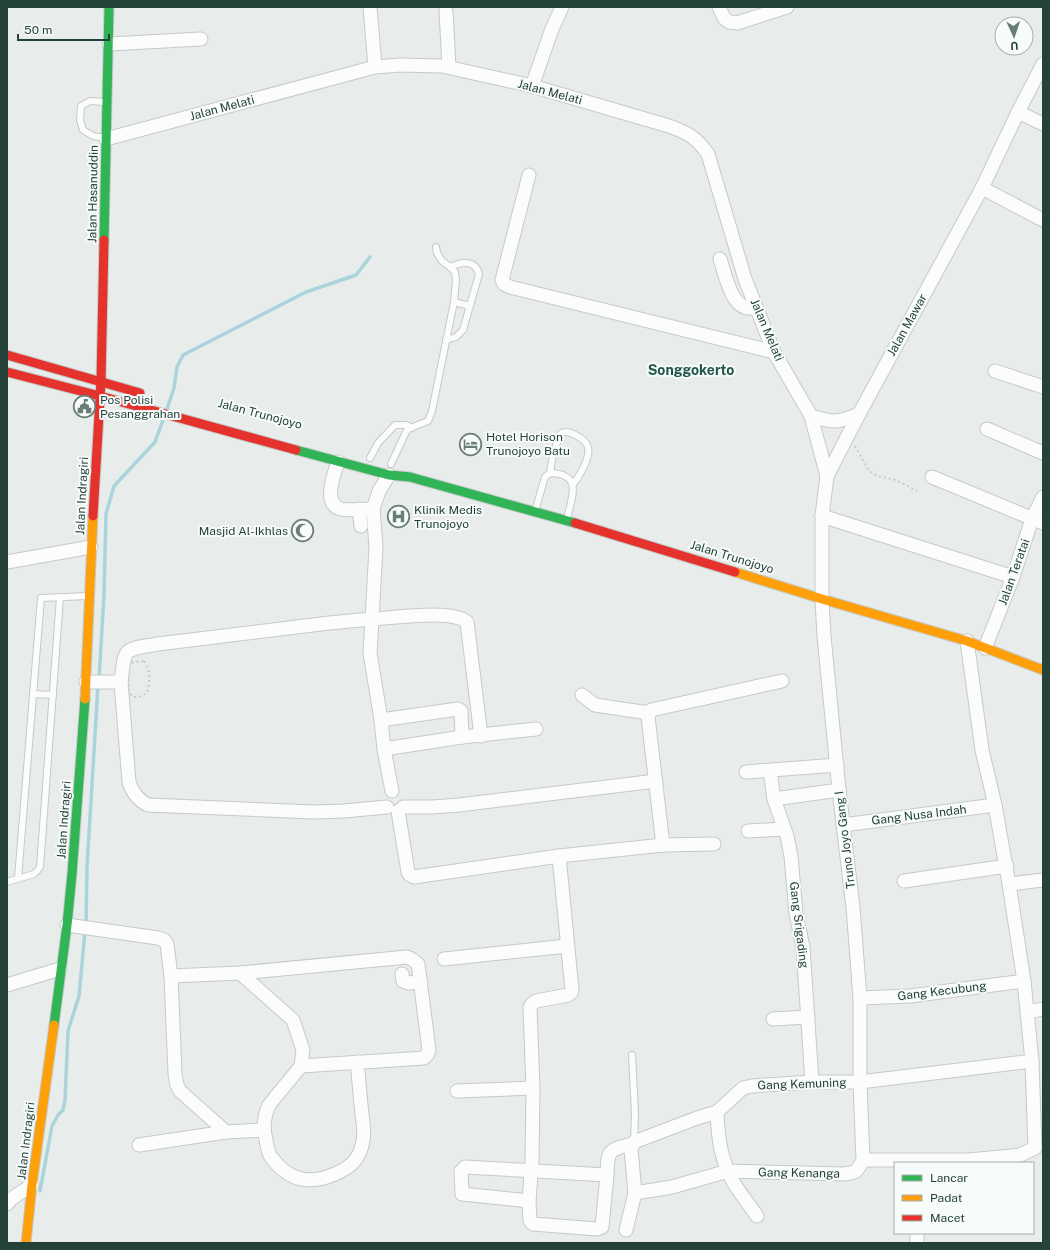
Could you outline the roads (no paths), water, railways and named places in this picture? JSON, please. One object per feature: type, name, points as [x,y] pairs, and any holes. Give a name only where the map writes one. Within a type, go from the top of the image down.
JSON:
[{"type":"main road","name":"Jalan Hasanuddin","points":[[100,396],[109,7]]},
{"type":"main road","points":[[7,355],[152,396]]},
{"type":"main road","name":"Jalan Trunojoyo","points":[[7,372],[100,396],[338,462],[379,463],[410,477],[567,520],[967,641],[1043,670]]},
{"type":"main road","name":"Jalan Indragiri","points":[[26,1243],[60,969],[72,926],[72,874],[90,681],[89,596],[100,396]]},
{"type":"street","points":[[370,7],[375,68]]},
{"type":"street","points":[[532,86],[552,29],[562,7]]},
{"type":"street","points":[[719,7],[724,18],[729,22],[737,23],[787,7]]},
{"type":"street","points":[[446,11],[446,66]]},
{"type":"street","points":[[109,44],[201,39]]},
{"type":"street","name":"Jalan Melati","points":[[106,139],[375,68],[400,65],[446,66],[532,86],[669,126],[687,133],[701,143],[708,154],[745,279],[774,352],[812,416],[828,476]]},
{"type":"street","name":"Jalan Mawar","points":[[822,598],[822,516],[828,476],[859,414],[982,188],[1018,112],[1041,72]]},
{"type":"street","points":[[1018,112],[1043,124]]},
{"type":"street","points":[[529,175],[502,280],[504,284],[510,287],[774,352]]},
{"type":"street","points":[[982,188],[1043,220]]},
{"type":"street","points":[[720,259],[736,303],[747,309],[756,307]]},
{"type":"street","points":[[995,370],[1043,387]]},
{"type":"street","points":[[812,416],[827,421],[837,422],[859,414]]},
{"type":"street","points":[[987,429],[1043,453]]},
{"type":"street","points":[[338,462],[330,491],[335,505],[340,509],[372,509]]},
{"type":"street","points":[[379,463],[379,491],[372,509],[376,547],[370,653],[381,720],[384,749],[392,791],[399,791],[404,795],[406,801],[396,808]]},
{"type":"street","points":[[932,477],[1038,521]]},
{"type":"street","name":"Jalan Teratai","points":[[985,648],[1013,577],[1038,521],[1043,497]]},
{"type":"street","points":[[359,509],[361,526]]},
{"type":"street","points":[[822,516],[1013,577]]},
{"type":"street","points":[[7,562],[91,547]]},
{"type":"street","name":"Truno Joyo Gang I","points":[[822,598],[824,636],[839,790],[854,907],[860,998],[860,1082],[863,1160]]},
{"type":"street","points":[[482,736],[467,622],[440,614],[321,624],[158,644],[130,649],[126,654],[119,682],[129,782],[131,790],[134,794],[142,802],[148,805],[313,812],[448,806],[656,780]]},
{"type":"street","points":[[863,1160],[969,1162],[1039,1151],[1024,981],[1010,884],[995,805],[982,750],[967,641]]},
{"type":"street","points":[[90,681],[119,682]]},
{"type":"street","points":[[663,845],[648,717],[651,710],[782,681]]},
{"type":"street","points":[[582,695],[594,705],[649,713]]},
{"type":"street","points":[[381,720],[458,710],[460,711],[462,737]]},
{"type":"street","points":[[384,749],[462,737],[482,736],[536,728]]},
{"type":"street","points":[[746,772],[837,765]]},
{"type":"street","name":"Gang Srigading","points":[[770,771],[774,800],[791,856],[796,914],[803,947],[812,1082]]},
{"type":"street","points":[[774,800],[839,790]]},
{"type":"street","name":"Gang Nusa Indah","points":[[843,825],[995,805]]},
{"type":"street","points":[[396,808],[408,872],[414,877],[559,856],[663,845],[714,844]]},
{"type":"street","points":[[748,831],[784,829]]},
{"type":"street","points":[[529,1201],[462,1194],[461,1171],[465,1167],[531,1172],[607,1175],[603,1224],[599,1229],[533,1224],[530,1221],[529,1201],[531,1172],[532,1161],[533,1088],[530,1007],[536,1001],[571,994],[572,990],[559,856]]},
{"type":"street","points":[[904,881],[1006,866]]},
{"type":"street","points":[[1010,884],[1043,880]]},
{"type":"street","points":[[72,926],[158,938],[164,940],[167,944],[171,976],[175,1074],[177,1085],[180,1091],[226,1132]]},
{"type":"street","points":[[444,959],[567,946]]},
{"type":"street","points":[[171,976],[240,973],[407,958],[418,964],[429,1050],[427,1056],[424,1058],[301,1066]]},
{"type":"street","points":[[7,985],[60,969]]},
{"type":"street","points":[[240,973],[293,1020],[303,1050],[301,1066],[266,1110],[263,1130],[270,1156],[285,1172],[308,1180],[322,1179],[347,1169],[356,1160],[363,1141],[357,1062]]},
{"type":"street","points":[[402,974],[403,981],[421,982]]},
{"type":"street","name":"Gang Kecubung","points":[[860,998],[910,996],[1024,981]]},
{"type":"street","points":[[1027,1012],[1043,1009]]},
{"type":"street","points":[[772,1019],[808,1017]]},
{"type":"street","name":"Gang Kemuning","points":[[607,1175],[608,1159],[611,1152],[616,1148],[717,1112],[744,1088],[752,1086],[812,1082],[860,1082],[1032,1061]]},
{"type":"street","points":[[457,1091],[533,1088]]},
{"type":"street","points":[[717,1112],[718,1137],[723,1159],[736,1186],[757,1216]]},
{"type":"street","points":[[139,1145],[226,1132],[263,1130]]},
{"type":"street","points":[[626,1230],[635,1193],[633,1143]]},
{"type":"street","name":"Gang Kenanga","points":[[635,1193],[672,1187],[728,1171],[853,1173],[858,1170],[863,1160]]},
{"type":"street","points":[[7,1204],[11,1199],[32,1185]]},
{"type":"lane","points":[[106,139],[93,136],[83,130],[80,120],[81,106],[90,101],[107,102]]},
{"type":"lane","points":[[379,463],[406,432],[428,421],[430,417],[454,302],[456,280],[455,272],[442,261],[437,253],[436,247]]},
{"type":"lane","points":[[446,340],[456,338],[463,330],[479,274],[478,269],[466,262],[450,267]]},
{"type":"lane","points":[[454,302],[470,306]]},
{"type":"lane","points":[[379,463],[378,443],[395,425],[406,424],[412,428]]},
{"type":"lane","points":[[550,474],[553,454],[560,434],[562,432],[566,432],[584,440],[588,446],[588,451],[582,470],[573,484],[567,520]]},
{"type":"lane","points":[[535,511],[545,477],[550,474],[556,474],[570,478],[573,484]]},
{"type":"lane","points":[[18,878],[41,598],[89,596]]},
{"type":"lane","points":[[7,882],[34,874],[40,867],[60,597]]},
{"type":"lane","points":[[33,694],[53,694]]},
{"type":"lane","points":[[632,1055],[635,1113],[633,1143]]},
{"type":"waterway","points":[[167,409],[174,388],[177,367],[183,355],[306,292],[356,275],[370,257]]},
{"type":"waterway","points":[[99,679],[104,595],[106,514],[114,486],[155,442],[163,420]]},
{"type":"waterway","points":[[86,925],[87,867],[98,685]]},
{"type":"waterway","points":[[40,1191],[52,1126],[58,1115],[63,1110],[65,1100],[68,1031],[79,996],[85,931]]},
{"type":"place","name":"Pos Polisi Pesanggrahan","points":[[84,407]]},
{"type":"place","name":"Hotel Horison Trunojoyo Batu","points":[[471,444]]},
{"type":"place","name":"Klinik Medis Trunojoyo","points":[[399,517]]},
{"type":"place","name":"Masjid Al-Ikhlas","points":[[303,531]]},
{"type":"district","name":"Songgokerto","points":[[691,370]]}]
